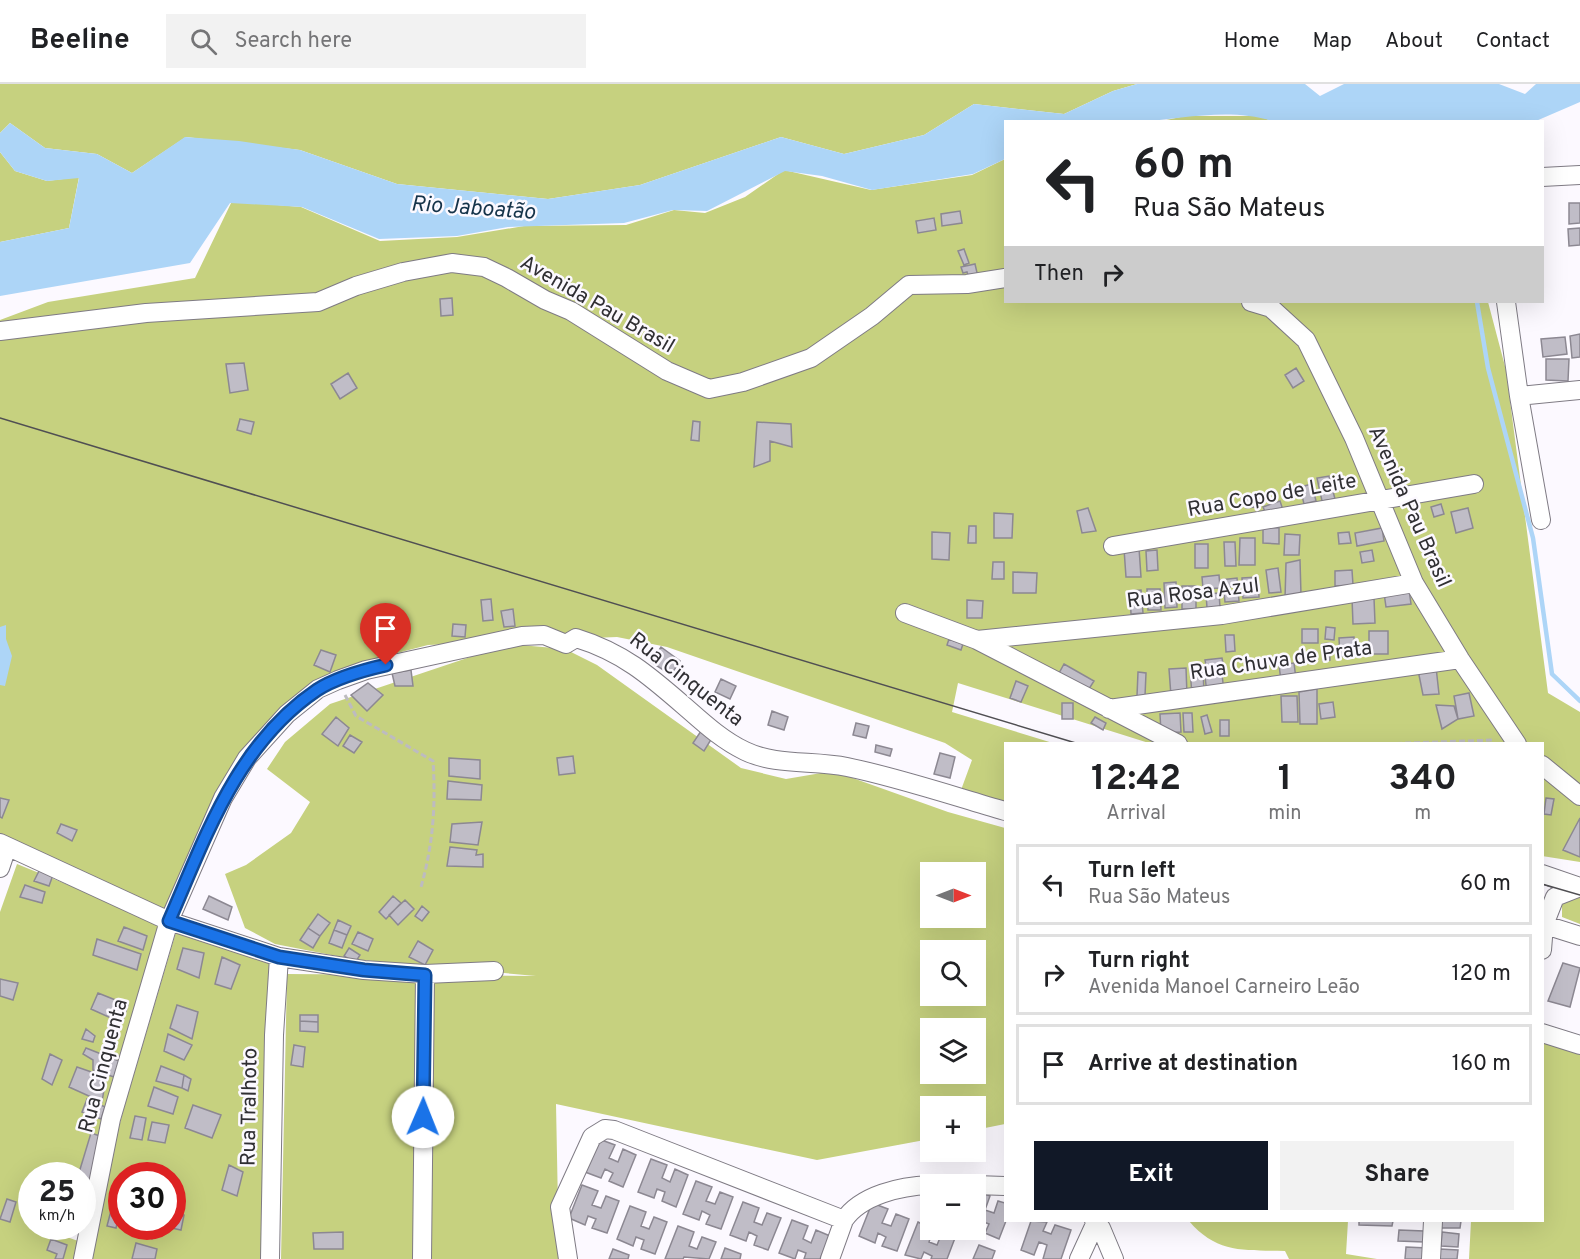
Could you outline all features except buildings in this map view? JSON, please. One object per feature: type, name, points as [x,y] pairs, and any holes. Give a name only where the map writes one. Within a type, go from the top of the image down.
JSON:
[{"type":"street","points":[[1544,177],[1580,175]]},
{"type":"street","name":"Avenida Pau Brasil","points":[[0,331],[146,314],[318,302],[356,286],[403,272],[452,263],[484,267],[507,278],[545,300],[571,310],[667,371],[709,389],[743,382],[810,358],[872,316],[909,285],[967,284],[1004,278]]},
{"type":"street","name":"Avenida Pau Brasil","points":[[1254,303],[1271,308],[1306,340],[1354,438],[1378,501],[1414,583],[1514,742]]},
{"type":"street","points":[[1506,303],[1519,396],[1541,520]]},
{"type":"street","points":[[1519,396],[1580,390]]},
{"type":"street","name":"Rua Copo de Leite","points":[[1113,546],[1474,484]]},
{"type":"street","name":"Rua Rosa Azul","points":[[977,640],[1222,615],[1414,583]]},
{"type":"street","points":[[905,614],[977,640],[1174,742]]},
{"type":"street","name":"Rua Cinquenta","points":[[83,1259],[111,1119],[169,921],[217,811],[247,758],[288,714],[318,689],[366,670],[522,636],[544,635],[566,644],[576,638],[614,651],[652,678],[725,741],[746,752],[768,759],[816,762],[870,772],[1004,811]]},
{"type":"street","name":"Rua Chuva de Prata","points":[[1109,709],[1460,659]]},
{"type":"street","points":[[1544,767],[1580,796]]},
{"type":"street","points":[[0,868],[4,845],[169,921],[279,957],[364,970],[425,975],[494,971]]},
{"type":"street","points":[[1544,875],[1580,887]]},
{"type":"street","points":[[1544,922],[1555,897],[1580,887]]},
{"type":"street","points":[[1544,924],[1580,936]]},
{"type":"street","name":"Rua Tralhoto","points":[[270,1259],[273,1035],[279,957]]},
{"type":"street","points":[[422,1259],[425,975]]},
{"type":"street","points":[[1544,1034],[1580,1045]]},
{"type":"street","points":[[568,1259],[560,1207],[592,1137],[605,1130],[614,1130],[844,1220]]},
{"type":"street","points":[[986,1185],[1004,1186]]},
{"type":"street","points":[[830,1259],[850,1210],[867,1200],[892,1191],[920,1187]]},
{"type":"street","points":[[1079,1259],[1095,1222]]},
{"type":"street","points":[[1096,1222],[1106,1236],[1114,1259]]},
{"type":"street","points":[[1431,1259],[1433,1222]]},
{"type":"path","points":[[338,680],[356,716],[433,761],[436,804],[429,860],[422,887]]},
{"type":"green space","points":[[0,84],[1137,84],[1113,91],[1064,114],[974,104],[924,135],[844,154],[781,137],[640,185],[548,199],[397,184],[300,150],[186,137],[132,173],[97,154],[45,148],[10,123],[0,133]]},
{"type":"green space","points":[[1185,116],[1259,116],[1269,120],[1166,120]]},
{"type":"green space","points":[[0,152],[15,171],[47,181],[79,177],[69,228],[0,242]]},
{"type":"green space","points":[[1004,159],[1004,303],[1488,303],[1506,370],[1548,693],[1580,712],[1580,862],[1544,856],[1544,742],[1146,742],[958,683],[952,712],[1050,742],[1004,742],[1004,803],[961,790],[972,760],[945,743],[667,647],[617,637],[428,645],[359,663],[285,704],[217,811],[169,921],[0,839],[0,320],[48,302],[195,278],[232,201],[301,207],[380,241],[457,237],[524,226],[626,225],[674,210],[705,213],[745,197],[784,170],[871,190],[972,175]]},
{"type":"green space","points":[[509,644],[565,649],[597,665],[741,768],[786,779],[833,771],[948,812],[1004,828],[1004,1124],[986,1128],[986,1096],[920,1096],[920,1141],[817,1160],[556,1104],[559,1259],[281,1259],[287,974],[536,976],[352,959],[275,944],[245,928],[225,874],[246,865],[291,833],[310,802],[267,769],[285,742],[330,704]]},
{"type":"green space","points":[[17,864],[159,922],[106,1138],[91,1133],[82,1162],[18,1162],[18,1240],[75,1240],[84,1243],[80,1259],[0,1259],[0,912]]},
{"type":"green space","points":[[1580,895],[1580,924],[1562,917],[1562,901]]},
{"type":"green space","points":[[176,932],[275,959],[267,1259],[84,1259],[89,1240],[96,1240],[96,1214],[108,1168],[108,1240],[186,1240],[186,1162],[110,1162]]},
{"type":"green space","points":[[1544,1028],[1580,1037],[1580,1259],[1469,1259],[1471,1222],[1544,1222]]},
{"type":"green space","points":[[1190,1222],[1348,1222],[1346,1254],[1377,1259],[1289,1259],[1285,1251],[1232,1248],[1221,1245],[1200,1232]]},
{"type":"water","name":"Rio Jaboatão","points":[[1137,84],[1305,84],[1320,96],[1344,84],[1499,84],[1525,94],[1536,84],[1580,84],[1580,102],[1538,120],[1266,120],[1241,115],[1207,115],[1158,120],[1004,120],[1004,159],[973,174],[872,190],[822,176],[785,171],[707,211],[673,210],[624,223],[508,227],[457,236],[379,239],[302,207],[230,203],[190,263],[0,296],[0,242],[69,228],[79,178],[47,181],[15,171],[0,152],[0,133],[10,123],[45,148],[97,154],[132,173],[185,137],[239,141],[300,150],[397,184],[548,199],[640,185],[781,137],[844,154],[924,135],[974,104],[1064,114],[1113,91]]},
{"type":"water","points":[[6,625],[6,639],[12,656],[5,686],[0,685],[0,627]]},
{"type":"waterway","points":[[1477,303],[1488,368],[1533,538],[1552,674],[1580,701]]},
{"type":"tram line","points":[[0,418],[1072,742]]},
{"type":"tram line","points":[[1544,885],[1580,895]]},
{"type":"route","points":[[386,665],[366,670],[318,689],[288,714],[247,758],[208,829],[169,921],[279,957],[364,970],[425,975],[423,1117]]}]
